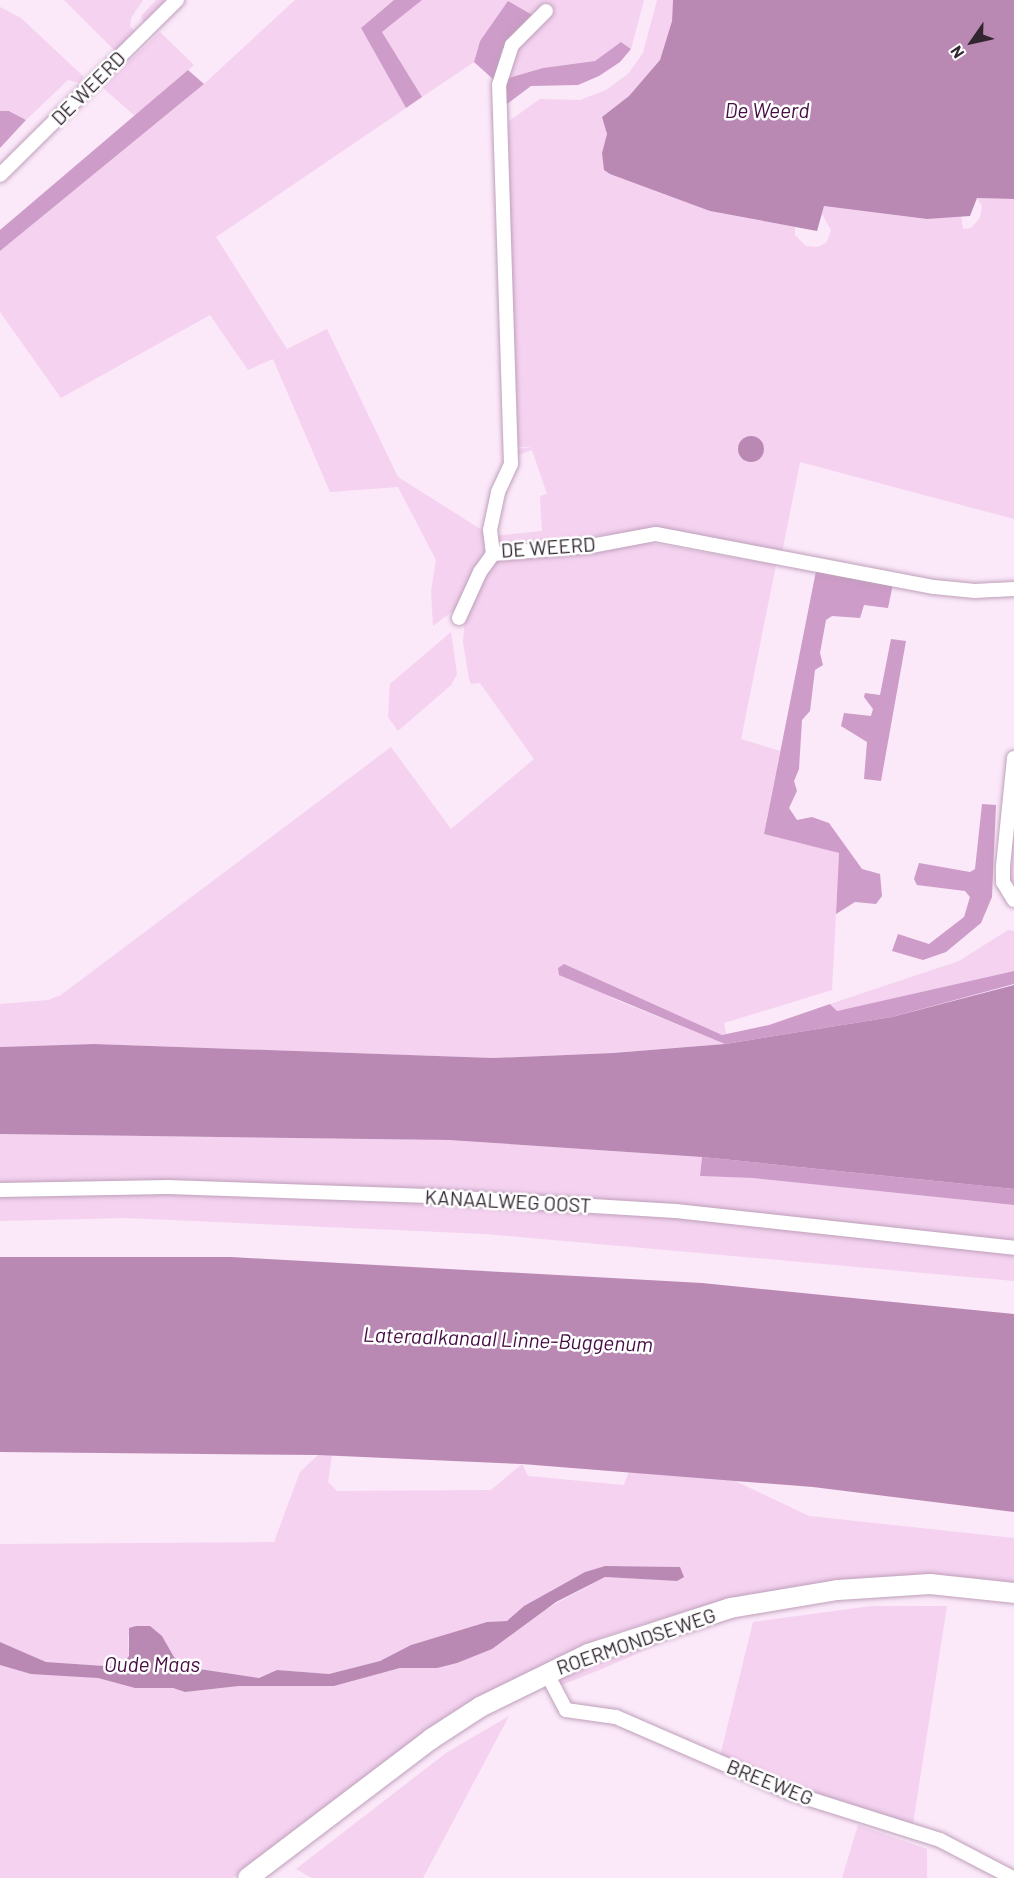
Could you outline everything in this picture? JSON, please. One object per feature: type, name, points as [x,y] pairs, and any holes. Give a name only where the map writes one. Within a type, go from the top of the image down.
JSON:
[{"type":"main road","name":"ROERMONDSEWEG","points":[[248,1878],[431,1739],[546,1672],[677,1623],[776,1599],[882,1586],[930,1584],[1014,1593]]},
{"type":"street","name":"DE WEERD","points":[[0,175],[177,0]]},
{"type":"street","name":"DE WEERD","points":[[546,11],[512,45],[500,85],[511,464],[498,492],[490,530],[493,554],[591,546],[656,534],[934,587],[1014,589]]},
{"type":"street","points":[[459,618],[480,572],[493,554]]},
{"type":"street","points":[[1014,758],[1003,882],[1014,900]]},
{"type":"street","name":"KANAALWEG OOST","points":[[0,1190],[168,1187],[441,1196],[676,1211],[1014,1248]]},
{"type":"street","name":"BREEWEG","points":[[546,1672],[567,1710],[616,1717],[791,1793],[940,1840],[1013,1878]]},
{"type":"shaded area","points":[[64,0],[143,0],[131,18],[130,26],[138,35],[115,51]]},
{"type":"shaded area","points":[[156,0],[172,0],[145,28],[141,16]]},
{"type":"shaded area","points":[[295,0],[394,0],[361,28],[406,108],[216,237],[287,349],[327,329],[398,477],[485,532],[486,555],[458,607],[433,626],[431,591],[436,560],[398,487],[330,492],[273,359],[248,370],[210,315],[61,398],[0,312],[0,251],[204,84]]},
{"type":"shaded area","points":[[394,0],[422,0],[382,32],[422,97],[406,108],[361,28]]},
{"type":"shaded area","points":[[422,0],[644,0],[631,49],[621,42],[595,61],[543,68],[491,119],[498,57],[517,32],[480,40],[474,62],[422,97],[382,32]]},
{"type":"shaded area","points":[[657,0],[673,0],[672,21],[660,60],[629,96],[602,117],[607,134],[602,153],[710,211],[795,227],[795,235],[806,246],[818,247],[827,242],[831,230],[822,214],[824,206],[927,219],[961,216],[963,229],[971,228],[980,218],[982,206],[977,198],[1014,199],[1014,519],[800,462],[782,553],[657,530],[497,545],[494,536],[542,531],[540,496],[547,494],[532,450],[514,457],[514,449],[533,447],[515,447],[502,126],[540,99],[580,100],[606,90],[628,74],[643,53]]},
{"type":"shaded area","points":[[508,1],[534,16],[502,50],[494,80],[474,62],[480,41]]},
{"type":"shaded area","points":[[0,7],[21,18],[84,77],[80,83],[68,80],[26,120],[10,111],[0,111]]},
{"type":"shaded area","points":[[160,32],[194,65],[135,116],[102,87]]},
{"type":"shaded area","points":[[621,42],[631,49],[620,62],[599,76],[578,85],[531,86],[503,107],[505,79],[543,68],[595,61]]},
{"type":"shaded area","points":[[188,70],[204,84],[0,251],[0,230]]},
{"type":"shaded area","points":[[0,111],[9,111],[26,120],[0,148]]},
{"type":"shaded area","points":[[645,542],[776,565],[741,739],[780,751],[764,834],[839,853],[832,990],[724,1023],[726,1034],[722,1035],[604,995],[725,1044],[613,1053],[493,1058],[94,1044],[0,1047],[0,1004],[48,1000],[61,995],[391,747],[451,829],[534,759],[480,683],[471,684],[469,679],[463,642],[465,616],[486,568],[501,557]]},
{"type":"shaded area","points":[[816,571],[893,584],[888,608],[864,605],[860,618],[832,616],[826,620],[820,653],[823,665],[815,670],[810,711],[802,720],[799,769],[794,781],[797,791],[789,808],[797,820],[812,817],[829,823],[862,869],[880,874],[882,896],[876,904],[855,902],[836,914],[839,853],[764,834]]},
{"type":"shaded area","points":[[451,632],[457,674],[451,685],[398,731],[388,717],[390,684]]},
{"type":"shaded area","points":[[891,639],[906,641],[881,781],[864,779],[867,742],[841,726],[844,713],[871,716],[873,709],[864,697],[865,693],[880,695]]},
{"type":"shaded area","points":[[982,804],[996,805],[992,897],[981,923],[946,952],[923,960],[892,951],[898,934],[929,944],[964,917],[970,897],[965,891],[917,885],[914,879],[919,863],[970,872],[975,869]]},
{"type":"shaded area","points":[[1014,827],[1014,889],[1009,875]]},
{"type":"shaded area","points":[[1008,930],[1014,931],[1014,971],[837,1011],[830,1004],[959,961]]},
{"type":"shaded area","points":[[564,964],[722,1035],[769,1025],[830,1004],[837,1011],[1014,971],[1014,984],[892,1017],[725,1044],[559,975],[558,968]]},
{"type":"shaded area","points":[[0,1134],[449,1140],[702,1157],[700,1176],[753,1178],[1014,1205],[1014,1241],[796,1219],[0,1183]]},
{"type":"shaded area","points":[[702,1157],[1014,1189],[1014,1205],[753,1178],[700,1176]]},
{"type":"shaded area","points":[[193,1191],[585,1208],[1014,1251],[1014,1281],[485,1234],[125,1218],[0,1221],[0,1193]]},
{"type":"shaded area","points":[[318,1455],[332,1455],[328,1482],[337,1491],[491,1490],[522,1464],[528,1476],[624,1485],[629,1471],[733,1480],[809,1516],[1014,1538],[1014,1586],[772,1592],[692,1609],[602,1637],[484,1695],[232,1878],[0,1878],[0,1665],[98,1678],[135,1688],[173,1688],[185,1692],[239,1686],[334,1686],[400,1668],[437,1668],[605,1577],[677,1581],[680,1567],[605,1566],[585,1572],[524,1606],[507,1621],[487,1622],[411,1645],[380,1661],[329,1674],[277,1670],[259,1678],[186,1667],[174,1657],[162,1636],[128,1636],[129,1656],[119,1667],[46,1662],[0,1642],[0,1544],[274,1542],[300,1472]]},
{"type":"shaded area","points":[[871,1606],[947,1606],[912,1830],[720,1756],[753,1622]]},
{"type":"shaded area","points":[[689,1631],[602,1669],[559,1686],[563,1671]]},
{"type":"shaded area","points":[[509,1716],[423,1878],[312,1878],[296,1869],[446,1753]]},
{"type":"shaded area","points":[[858,1825],[927,1849],[927,1878],[842,1878]]},
{"type":"water","name":"De Weerd","points":[[673,0],[1014,0],[1014,199],[977,198],[970,216],[927,219],[824,206],[817,231],[710,211],[610,174],[604,170],[602,153],[607,134],[602,117],[629,96],[660,60],[672,21]]},
{"type":"water","points":[[751,436],[760,440],[764,449],[760,458],[751,462],[742,458],[738,449],[742,440]]},
{"type":"water","points":[[1014,985],[1014,1189],[702,1157],[449,1140],[0,1134],[0,1047],[94,1044],[493,1058],[613,1053],[725,1044],[892,1017]]},
{"type":"water","name":"Lateraalkanaal Linne-Buggenum","points":[[0,1257],[231,1257],[702,1283],[1014,1314],[1014,1512],[813,1487],[522,1464],[318,1455],[0,1452]]},
{"type":"water","name":"Oude Maas","points":[[605,1566],[680,1567],[684,1577],[677,1581],[605,1577],[556,1602],[492,1649],[457,1663],[437,1668],[400,1668],[334,1686],[239,1686],[185,1692],[173,1688],[135,1688],[98,1678],[31,1674],[0,1665],[0,1642],[46,1662],[119,1667],[129,1656],[129,1628],[150,1626],[162,1636],[174,1657],[186,1667],[259,1678],[277,1670],[329,1674],[380,1661],[411,1645],[487,1622],[507,1621],[524,1606],[585,1572]]}]
